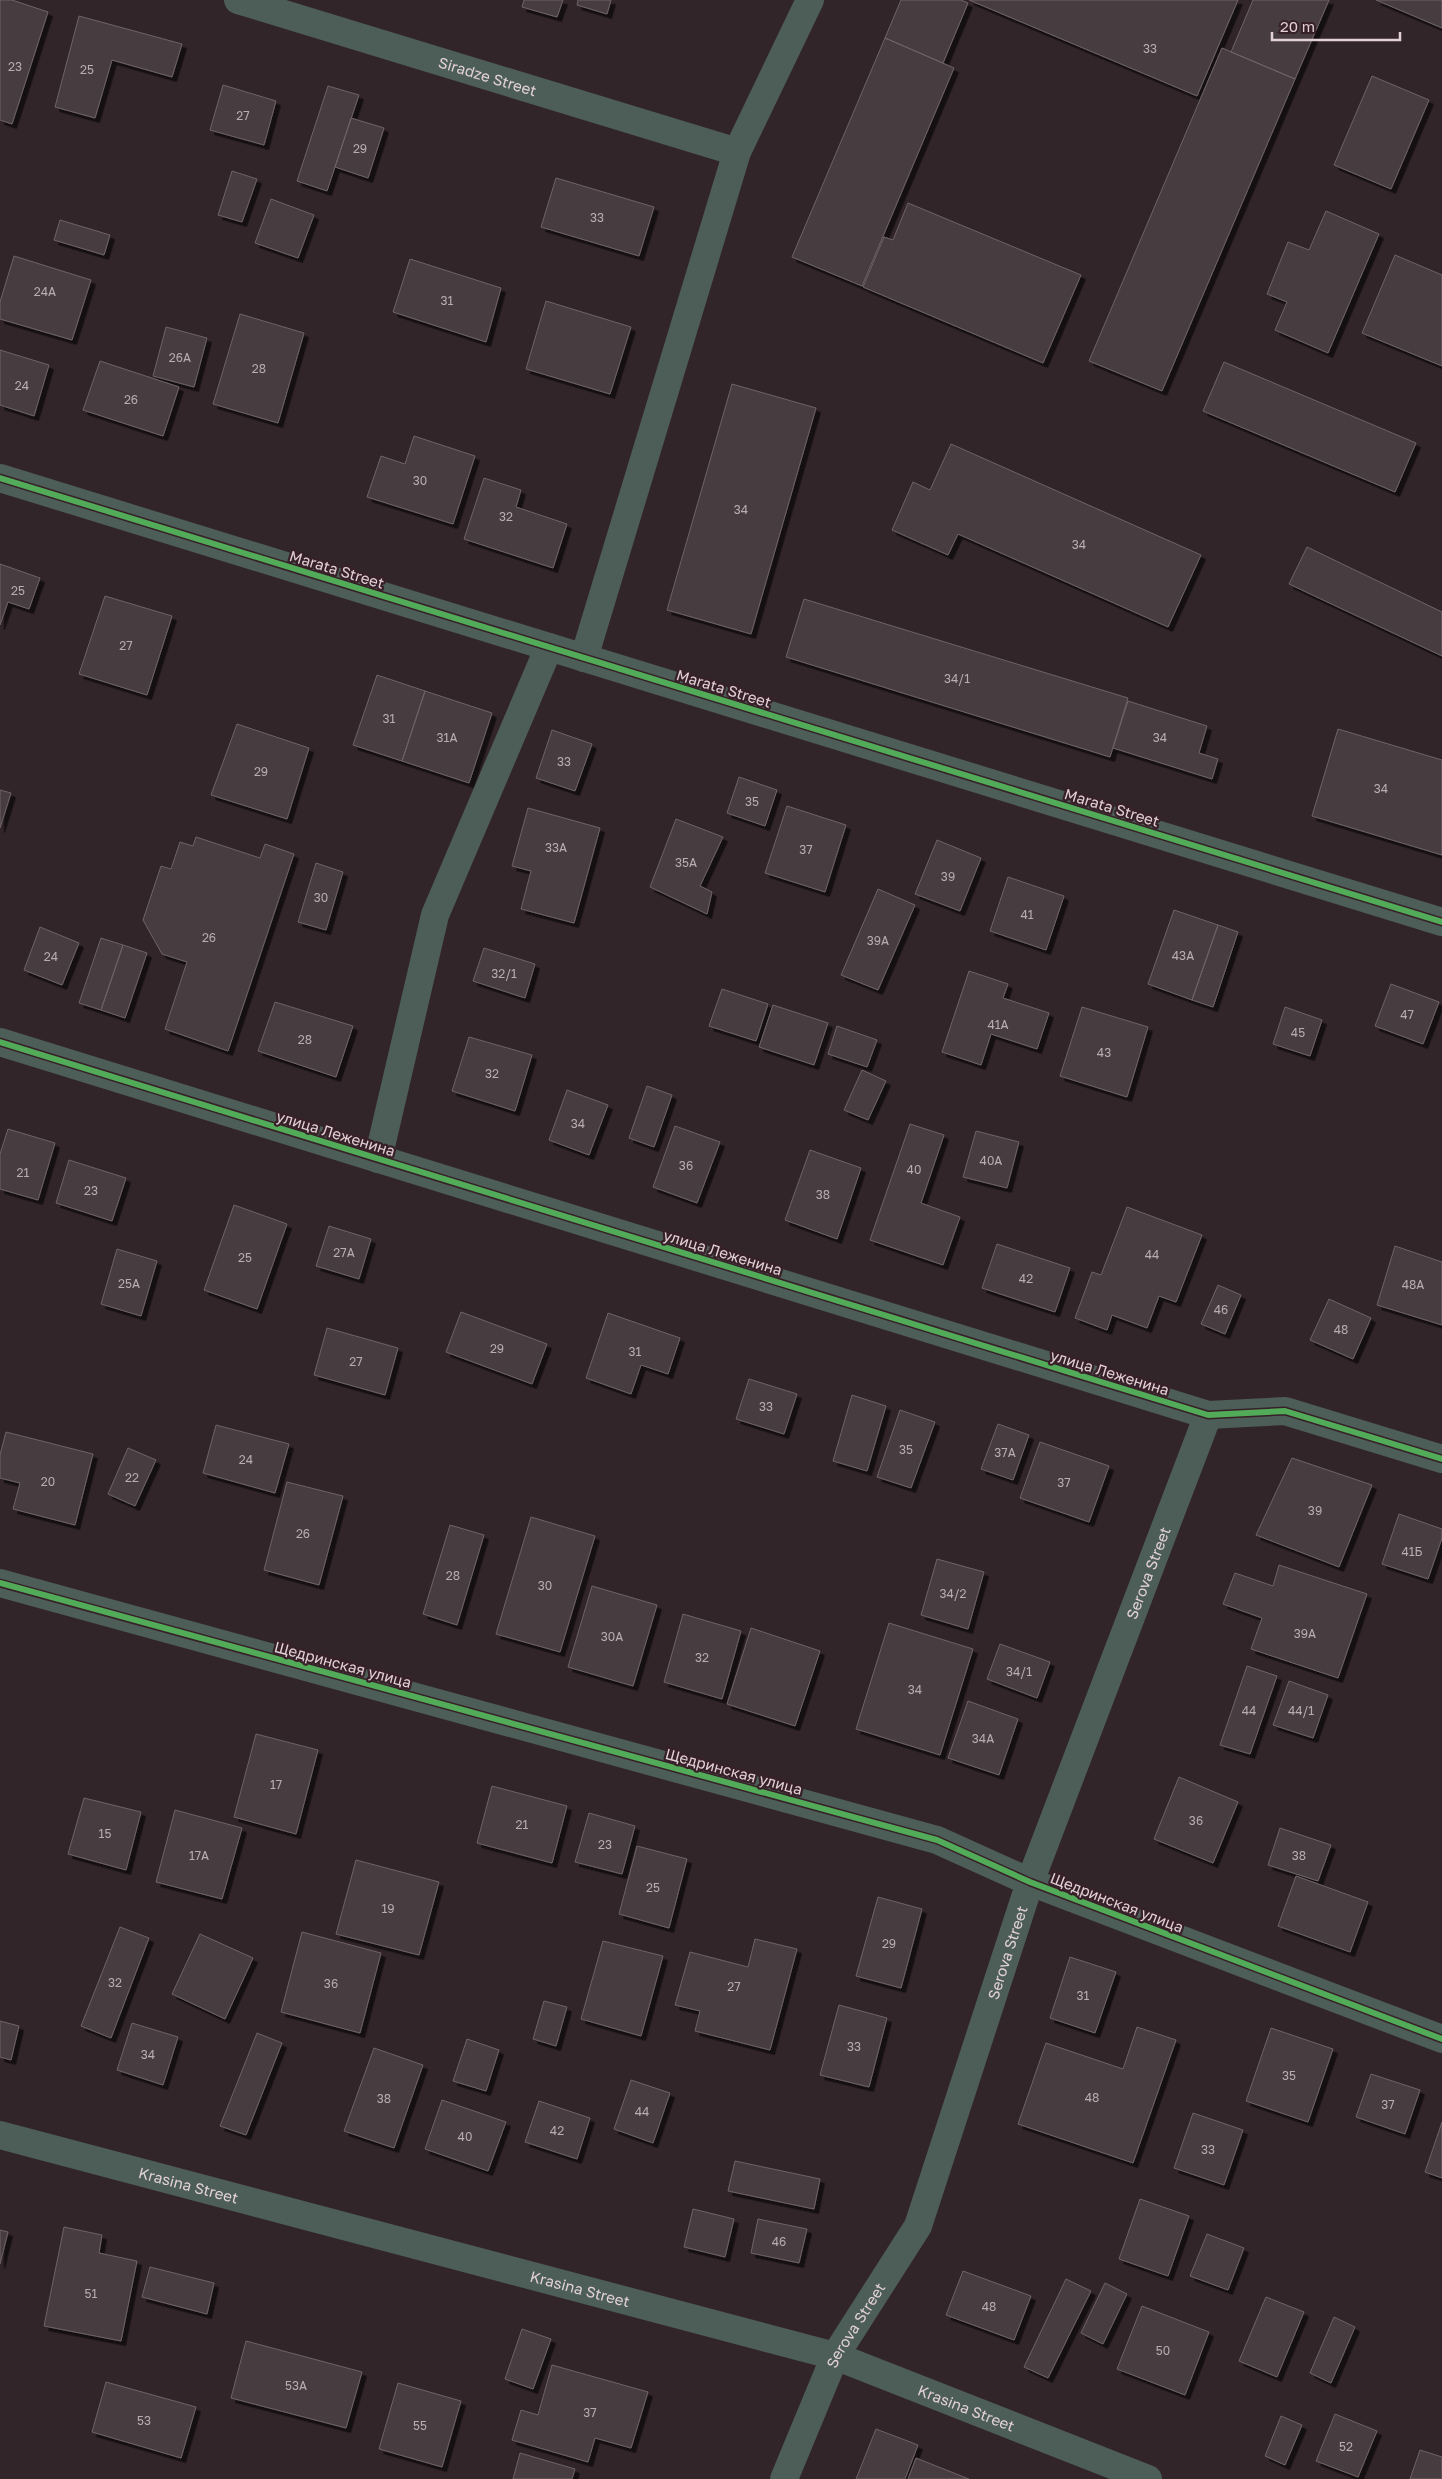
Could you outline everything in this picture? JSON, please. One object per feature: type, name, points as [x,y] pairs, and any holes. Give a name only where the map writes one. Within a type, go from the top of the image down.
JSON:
[{"type":"street","name":"Siradze Street","points":[[238,0],[737,152]]},
{"type":"street","points":[[584,658],[737,152],[810,0]]},
{"type":"street","name":"Marata Street","points":[[0,478],[1442,922]]},
{"type":"street","points":[[378,1159],[435,915],[549,647]]},
{"type":"street","name":"улица Леженина","points":[[0,1042],[1208,1415],[1285,1410],[1442,1459]]},
{"type":"street","name":"Serova Street","points":[[784,2479],[835,2356],[918,2226],[1030,1882],[1208,1415]]},
{"type":"street","name":"Щедринская улица","points":[[0,1583],[937,1840],[1030,1882],[1442,2039]]},
{"type":"street","name":"Krasina Street","points":[[0,2135],[835,2356],[1148,2479]]},
{"type":"building","points":[[0,0],[12,0],[48,12],[12,124],[0,120]]},
{"type":"building","points":[[524,0],[563,0],[557,17],[522,7]]},
{"type":"building","points":[[578,0],[611,0],[607,14],[577,5]]},
{"type":"building","points":[[901,0],[961,0],[968,3],[943,63],[885,38]]},
{"type":"building","points":[[969,0],[1238,0],[1197,96]]},
{"type":"building","points":[[1253,0],[1329,0],[1295,79],[1231,52]]},
{"type":"building","points":[[1376,0],[1442,0],[1442,28]]},
{"type":"building","points":[[79,16],[182,44],[172,77],[112,60],[95,118],[55,107]]},
{"type":"building","points":[[885,38],[954,68],[862,286],[792,257]]},
{"type":"building","points":[[1222,48],[1295,79],[1162,391],[1089,361]]},
{"type":"building","points":[[1372,76],[1429,100],[1391,189],[1334,165]]},
{"type":"building","points":[[223,85],[276,101],[264,145],[210,130]]},
{"type":"building","points":[[328,86],[359,95],[327,191],[297,181]]},
{"type":"building","points":[[351,118],[384,128],[368,178],[335,167]]},
{"type":"building","points":[[232,171],[257,179],[242,222],[218,215]]},
{"type":"building","points":[[556,178],[654,207],[639,256],[541,227]]},
{"type":"building","points":[[271,199],[314,215],[298,258],[255,243]]},
{"type":"building","points":[[908,203],[1081,275],[1043,363],[863,287],[884,237],[893,240]]},
{"type":"building","points":[[1326,211],[1379,234],[1328,353],[1275,330],[1287,302],[1267,294],[1288,242],[1309,250]]},
{"type":"building","points":[[60,220],[110,235],[104,255],[54,240]]},
{"type":"building","points":[[1395,255],[1442,275],[1442,366],[1362,333]]},
{"type":"building","points":[[14,256],[91,280],[72,340],[0,319],[0,302]]},
{"type":"building","points":[[410,259],[501,288],[486,342],[393,312]]},
{"type":"building","points":[[546,301],[631,327],[610,394],[526,369]]},
{"type":"building","points":[[240,314],[304,333],[278,423],[213,404]]},
{"type":"building","points":[[166,327],[207,338],[194,387],[153,376]]},
{"type":"building","points":[[0,350],[49,365],[34,416],[0,405]]},
{"type":"building","points":[[100,361],[179,387],[163,436],[83,410]]},
{"type":"building","points":[[1224,362],[1416,443],[1395,492],[1203,411]]},
{"type":"building","points":[[732,384],[816,408],[751,634],[667,610]]},
{"type":"building","points":[[414,436],[475,456],[453,524],[367,497],[381,456],[405,464]]},
{"type":"building","points":[[951,444],[1201,555],[1168,627],[958,534],[948,555],[892,530],[913,482],[930,490]]},
{"type":"building","points":[[484,478],[521,490],[516,507],[567,524],[553,568],[464,539]]},
{"type":"building","points":[[1307,547],[1442,612],[1442,656],[1289,584]]},
{"type":"building","points":[[0,564],[40,578],[29,609],[8,602],[0,625]]},
{"type":"building","points":[[105,596],[172,616],[147,695],[79,674]]},
{"type":"building","points":[[804,599],[1128,698],[1110,757],[786,657]]},
{"type":"building","points":[[377,675],[425,691],[402,761],[353,745]]},
{"type":"building","points":[[425,691],[492,713],[469,783],[402,761]]},
{"type":"building","points":[[1128,701],[1207,726],[1199,753],[1218,759],[1212,779],[1113,748]]},
{"type":"building","points":[[237,724],[309,748],[287,819],[211,795]]},
{"type":"building","points":[[1338,729],[1442,760],[1442,855],[1312,816]]},
{"type":"building","points":[[552,730],[592,744],[575,791],[536,778]]},
{"type":"building","points":[[739,777],[777,790],[765,826],[727,813]]},
{"type":"building","points":[[0,790],[11,793],[0,828]]},
{"type":"building","points":[[787,806],[846,825],[825,892],[765,873]]},
{"type":"building","points":[[528,808],[600,828],[574,923],[521,909],[531,871],[512,866]]},
{"type":"building","points":[[676,819],[723,837],[700,886],[712,892],[707,914],[650,887]]},
{"type":"building","points":[[196,837],[260,858],[265,844],[294,854],[228,1051],[165,1029],[187,962],[162,954],[143,920],[161,866],[171,869],[180,842],[193,846]]},
{"type":"building","points":[[937,840],[981,858],[960,911],[915,894]]},
{"type":"building","points":[[316,863],[343,872],[326,930],[298,922]]},
{"type":"building","points":[[1008,877],[1064,896],[1046,950],[990,931]]},
{"type":"building","points":[[878,889],[915,905],[878,990],[841,975]]},
{"type":"building","points":[[1174,910],[1218,925],[1192,1000],[1148,984]]},
{"type":"building","points":[[1218,925],[1238,932],[1213,1007],[1192,1000]]},
{"type":"building","points":[[40,927],[79,943],[62,985],[24,970]]},
{"type":"building","points":[[101,938],[123,945],[101,1010],[79,1003]]},
{"type":"building","points":[[123,945],[147,953],[125,1018],[101,1010]]},
{"type":"building","points":[[484,948],[535,964],[525,998],[473,981]]},
{"type":"building","points":[[969,971],[1008,984],[1003,998],[1049,1013],[1037,1049],[991,1034],[981,1065],[942,1052]]},
{"type":"building","points":[[1391,984],[1439,1002],[1423,1044],[1375,1026]]},
{"type":"building","points":[[722,989],[768,1004],[756,1041],[709,1026]]},
{"type":"building","points":[[275,1002],[353,1026],[336,1077],[258,1051]]},
{"type":"building","points":[[773,1005],[828,1023],[814,1065],[759,1047]]},
{"type":"building","points":[[1082,1007],[1148,1027],[1127,1097],[1060,1076]]},
{"type":"building","points":[[1285,1007],[1322,1020],[1310,1056],[1273,1044]]},
{"type":"building","points":[[837,1026],[877,1040],[867,1067],[828,1054]]},
{"type":"building","points":[[469,1037],[532,1055],[515,1111],[452,1091]]},
{"type":"building","points":[[862,1070],[886,1081],[868,1120],[844,1110]]},
{"type":"building","points":[[647,1086],[672,1095],[654,1147],[629,1138]]},
{"type":"building","points":[[567,1090],[608,1105],[589,1155],[549,1140]]},
{"type":"building","points":[[910,1124],[944,1135],[921,1203],[960,1217],[943,1265],[870,1240]]},
{"type":"building","points":[[675,1126],[720,1142],[697,1203],[653,1187]]},
{"type":"building","points":[[8,1129],[55,1143],[38,1200],[0,1189],[0,1154]]},
{"type":"building","points":[[976,1131],[1019,1142],[1007,1188],[963,1177]]},
{"type":"building","points":[[810,1150],[861,1168],[837,1239],[785,1220]]},
{"type":"building","points":[[69,1160],[126,1178],[112,1221],[56,1203]]},
{"type":"building","points":[[234,1205],[287,1224],[257,1309],[204,1290]]},
{"type":"building","points":[[1127,1207],[1202,1235],[1176,1302],[1159,1296],[1147,1328],[1112,1315],[1107,1330],[1075,1318],[1092,1272],[1101,1275]]},
{"type":"building","points":[[329,1226],[371,1239],[359,1279],[316,1266]]},
{"type":"building","points":[[997,1244],[1070,1268],[1055,1312],[982,1288]]},
{"type":"building","points":[[1395,1246],[1442,1262],[1442,1325],[1377,1305]]},
{"type":"building","points":[[117,1249],[157,1261],[141,1316],[101,1304]]},
{"type":"building","points":[[1218,1285],[1241,1295],[1225,1334],[1201,1324]]},
{"type":"building","points":[[1329,1299],[1371,1318],[1353,1359],[1310,1340]]},
{"type":"building","points":[[461,1312],[547,1344],[532,1384],[446,1352]]},
{"type":"building","points":[[608,1313],[680,1338],[668,1374],[641,1365],[631,1394],[586,1378]]},
{"type":"building","points":[[327,1328],[398,1348],[385,1395],[314,1375]]},
{"type":"building","points":[[749,1379],[797,1394],[784,1434],[736,1419]]},
{"type":"building","points":[[852,1395],[886,1406],[867,1471],[833,1461]]},
{"type":"building","points":[[900,1410],[935,1422],[911,1488],[877,1477]]},
{"type":"building","points":[[998,1424],[1029,1435],[1013,1480],[981,1469]]},
{"type":"building","points":[[216,1425],[289,1444],[275,1493],[203,1473]]},
{"type":"building","points":[[6,1432],[93,1454],[75,1525],[13,1509],[20,1483],[0,1478],[0,1455]]},
{"type":"building","points":[[1040,1442],[1109,1466],[1089,1522],[1020,1498]]},
{"type":"building","points":[[128,1448],[156,1460],[135,1506],[108,1494]]},
{"type":"building","points":[[1292,1458],[1372,1485],[1339,1567],[1256,1535]]},
{"type":"building","points":[[287,1482],[343,1496],[319,1585],[264,1570]]},
{"type":"building","points":[[1399,1514],[1442,1529],[1442,1538],[1428,1579],[1382,1564]]},
{"type":"building","points":[[531,1517],[595,1536],[560,1652],[496,1634]]},
{"type":"building","points":[[450,1525],[484,1535],[457,1625],[423,1614]]},
{"type":"building","points":[[937,1559],[984,1572],[968,1629],[921,1615]]},
{"type":"building","points":[[1279,1565],[1367,1594],[1338,1678],[1251,1649],[1262,1618],[1223,1604],[1235,1573],[1273,1586]]},
{"type":"building","points":[[592,1586],[657,1605],[633,1686],[568,1667]]},
{"type":"building","points":[[683,1614],[741,1631],[722,1699],[664,1682]]},
{"type":"building","points":[[889,1623],[973,1649],[940,1755],[856,1729]]},
{"type":"building","points":[[751,1628],[820,1651],[795,1726],[727,1704]]},
{"type":"building","points":[[1000,1644],[1050,1662],[1037,1698],[987,1679]]},
{"type":"building","points":[[1247,1666],[1277,1676],[1250,1754],[1220,1745]]},
{"type":"building","points":[[1289,1681],[1328,1695],[1313,1738],[1273,1725]]},
{"type":"building","points":[[968,1701],[1018,1719],[999,1775],[948,1758]]},
{"type":"building","points":[[256,1734],[318,1750],[296,1834],[234,1817]]},
{"type":"building","points":[[1179,1777],[1238,1802],[1213,1863],[1154,1839]]},
{"type":"building","points":[[492,1786],[567,1806],[552,1863],[477,1843]]},
{"type":"building","points":[[84,1798],[141,1812],[126,1870],[68,1854]]},
{"type":"building","points":[[175,1810],[242,1828],[222,1899],[156,1882]]},
{"type":"building","points":[[589,1813],[635,1826],[622,1874],[575,1862]]},
{"type":"building","points":[[1280,1828],[1331,1845],[1318,1881],[1268,1865]]},
{"type":"building","points":[[637,1846],[687,1859],[669,1928],[619,1914]]},
{"type":"building","points":[[356,1860],[439,1882],[419,1955],[336,1934]]},
{"type":"building","points":[[1296,1876],[1368,1902],[1350,1952],[1278,1926]]},
{"type":"building","points":[[878,1897],[922,1909],[901,1988],[856,1976]]},
{"type":"building","points":[[120,1927],[149,1938],[111,2038],[81,2026]]},
{"type":"building","points":[[302,1932],[381,1953],[360,2033],[281,2012]]},
{"type":"building","points":[[200,1934],[253,1958],[225,2019],[172,1994]]},
{"type":"building","points":[[755,1939],[797,1949],[770,2050],[695,2031],[700,2011],[675,2005],[690,1952],[748,1967]]},
{"type":"building","points":[[603,1941],[663,1956],[641,2036],[581,2019]]},
{"type":"building","points":[[1070,1957],[1116,1972],[1095,2033],[1050,2018]]},
{"type":"building","points":[[544,2001],[567,2007],[556,2046],[533,2039]]},
{"type":"building","points":[[839,2005],[887,2018],[869,2087],[820,2075]]},
{"type":"building","points":[[0,2021],[19,2026],[11,2060],[0,2057]]},
{"type":"building","points":[[132,2023],[178,2037],[163,2085],[117,2070]]},
{"type":"building","points":[[1137,2027],[1176,2040],[1133,2163],[1018,2124],[1046,2043],[1123,2069]]},
{"type":"building","points":[[1271,2028],[1333,2049],[1308,2122],[1246,2101]]},
{"type":"building","points":[[257,2033],[282,2043],[246,2135],[220,2126]]},
{"type":"building","points":[[467,2039],[499,2050],[486,2091],[453,2081]]},
{"type":"building","points":[[374,2048],[423,2065],[394,2148],[344,2131]]},
{"type":"building","points":[[1371,2074],[1420,2090],[1405,2134],[1356,2117]]},
{"type":"building","points":[[631,2080],[670,2093],[653,2143],[614,2129]]},
{"type":"building","points":[[442,2100],[506,2122],[488,2171],[425,2149]]},
{"type":"building","points":[[539,2101],[590,2118],[577,2159],[525,2142]]},
{"type":"building","points":[[1193,2113],[1243,2130],[1224,2185],[1174,2168]]},
{"type":"building","points":[[1442,2122],[1442,2178],[1425,2172]]},
{"type":"building","points":[[735,2161],[820,2179],[814,2209],[728,2191]]},
{"type":"building","points":[[1140,2199],[1189,2216],[1168,2276],[1119,2259]]},
{"type":"building","points":[[693,2209],[734,2219],[725,2257],[684,2247]]},
{"type":"building","points":[[758,2219],[807,2229],[799,2263],[751,2253]]},
{"type":"building","points":[[64,2227],[102,2235],[99,2253],[137,2261],[121,2341],[44,2326]]},
{"type":"building","points":[[0,2230],[8,2232],[0,2264]]},
{"type":"building","points":[[1207,2234],[1244,2248],[1228,2290],[1190,2276]]},
{"type":"building","points":[[150,2267],[214,2283],[207,2314],[142,2297]]},
{"type":"building","points":[[963,2271],[1031,2296],[1014,2340],[946,2315]]},
{"type":"building","points":[[1066,2279],[1091,2291],[1048,2378],[1024,2367]]},
{"type":"building","points":[[1105,2283],[1127,2294],[1103,2344],[1081,2333]]},
{"type":"building","points":[[1266,2297],[1304,2312],[1277,2377],[1239,2361]]},
{"type":"building","points":[[1142,2306],[1209,2332],[1185,2395],[1117,2369]]},
{"type":"building","points":[[1334,2317],[1355,2327],[1331,2383],[1310,2373]]},
{"type":"building","points":[[522,2329],[551,2339],[533,2389],[505,2379]]},
{"type":"building","points":[[246,2341],[362,2372],[346,2428],[231,2398]]},
{"type":"building","points":[[552,2365],[648,2392],[631,2448],[595,2438],[588,2462],[512,2440],[521,2410],[538,2415]]},
{"type":"building","points":[[106,2382],[196,2407],[181,2458],[92,2432]]},
{"type":"building","points":[[398,2383],[461,2401],[442,2467],[379,2449]]},
{"type":"building","points":[[1335,2414],[1377,2431],[1358,2477],[1316,2461]]},
{"type":"building","points":[[1281,2416],[1302,2425],[1285,2465],[1265,2456]]},
{"type":"building","points":[[876,2429],[918,2445],[905,2479],[856,2479]]},
{"type":"building","points":[[1420,2450],[1442,2457],[1442,2479],[1410,2479]]},
{"type":"building","points":[[520,2453],[575,2469],[572,2479],[513,2479]]},
{"type":"building","points":[[916,2458],[969,2479],[908,2479]]},
{"type":"cycle path","points":[[0,478],[1442,922]]},
{"type":"cycle path","points":[[0,1042],[1208,1415],[1285,1411],[1442,1459]]},
{"type":"cycle path","points":[[0,1583],[937,1840],[1030,1882],[1442,2039]]}]
